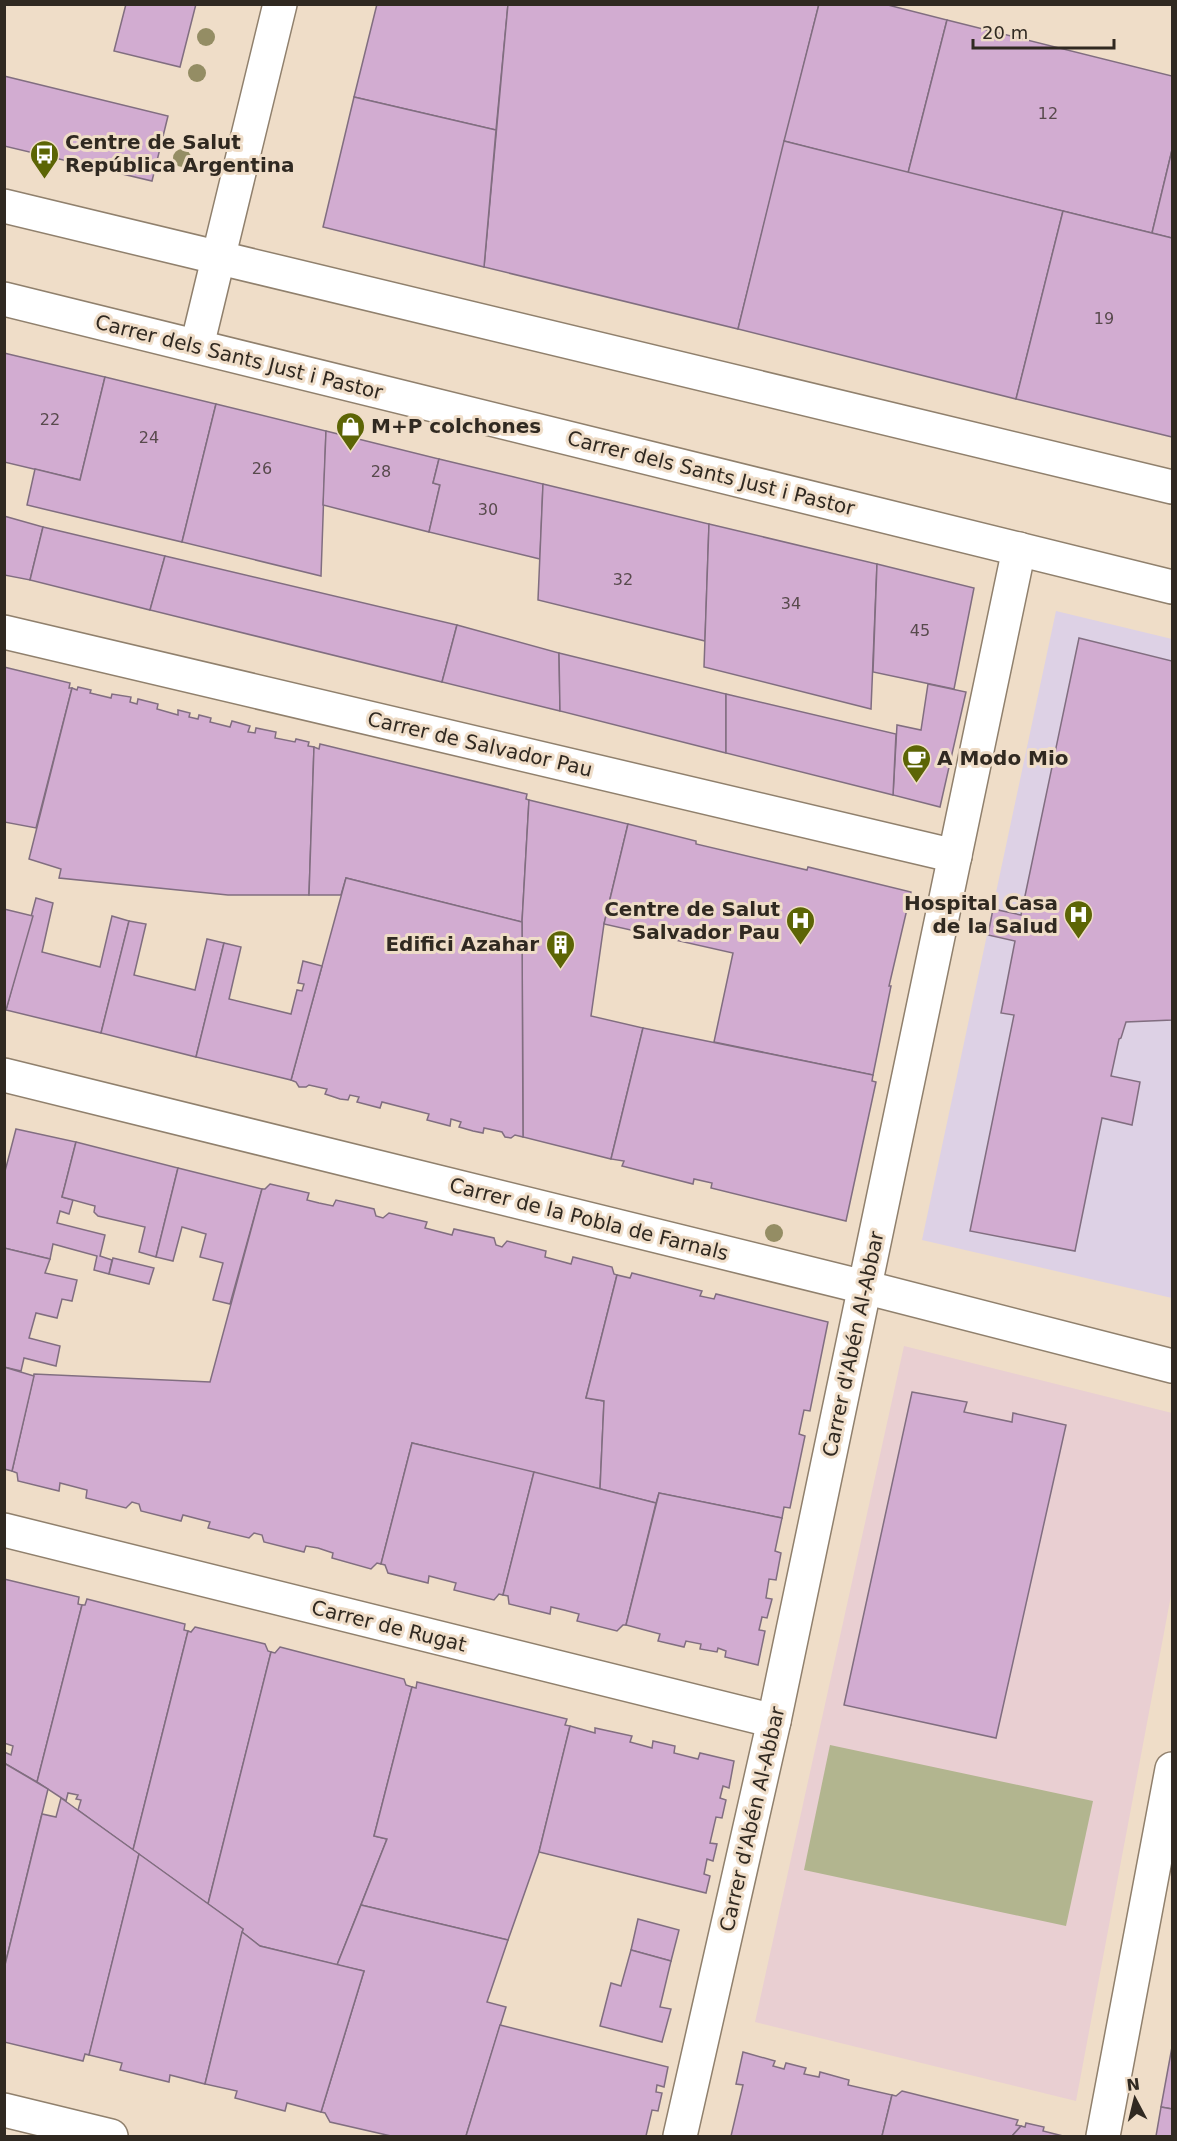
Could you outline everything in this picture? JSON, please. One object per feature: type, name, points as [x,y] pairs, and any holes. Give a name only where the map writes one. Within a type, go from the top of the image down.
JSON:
[{"type":"street","points":[[197,346],[280,4]]},
{"type":"street","points":[[4,206],[1173,487]]},
{"type":"street","name":"Carrer dels Sants Just i Pastor","points":[[4,299],[1173,587]]},
{"type":"street","name":"Carrer d'Abén Al-Abbar","points":[[680,2136],[774,1721],[1019,549]]},
{"type":"street","name":"Carrer de Salvador Pau","points":[[4,632],[955,856]]},
{"type":"street","name":"Carrer de la Pobla de Farnals","points":[[4,1075],[864,1287],[1173,1366]]},
{"type":"street","name":"Carrer de Rugat","points":[[4,1530],[774,1721]]},
{"type":"street","points":[[1103,2136],[1173,1769]]},
{"type":"street","points":[[4,2110],[111,2136]]},
{"type":"shaded area","name":"Hospital Casa de la Salud","points":[[1056,611],[1172,639],[1172,1298],[922,1240]]},
{"type":"shaded area","points":[[904,1346],[1172,1413],[1172,1590],[1076,2101],[755,2022]]},
{"type":"green space","points":[[830,1745],[1093,1801],[1066,1926],[804,1870]]},
{"type":"building","points":[[126,4],[196,4],[180,67],[114,51]]},
{"type":"building","points":[[377,4],[508,4],[496,130],[354,97]]},
{"type":"building","points":[[508,4],[819,4],[738,329],[484,267]]},
{"type":"building","points":[[819,4],[884,4],[947,20],[908,173],[784,141]]},
{"type":"building","points":[[947,20],[1172,76],[1172,150],[1152,233],[908,173]]},
{"type":"building","points":[[4,76],[168,116],[152,181],[4,146]]},
{"type":"building","points":[[354,97],[496,130],[484,267],[323,227]]},
{"type":"building","points":[[784,141],[1063,211],[1016,399],[738,329]]},
{"type":"building","points":[[1172,150],[1172,238],[1152,233]]},
{"type":"building","points":[[1063,211],[1172,238],[1172,437],[1016,399]]},
{"type":"building","points":[[4,353],[105,377],[80,480],[4,462]]},
{"type":"building","points":[[105,377],[216,404],[182,542],[27,505],[35,469],[80,480]]},
{"type":"building","points":[[216,404],[326,431],[321,576],[182,542]]},
{"type":"building","points":[[326,431],[439,459],[433,483],[440,485],[429,532],[323,505]]},
{"type":"building","points":[[439,459],[543,484],[540,559],[429,532],[440,485],[433,483]]},
{"type":"building","points":[[543,484],[709,524],[705,641],[538,600]]},
{"type":"building","points":[[4,516],[43,527],[30,580],[4,575]]},
{"type":"building","points":[[709,524],[877,564],[871,709],[704,667]]},
{"type":"building","points":[[43,527],[165,556],[150,610],[30,580]]},
{"type":"building","points":[[165,556],[457,625],[442,682],[150,610]]},
{"type":"building","points":[[877,564],[974,588],[954,689],[873,672]]},
{"type":"building","points":[[457,625],[559,653],[560,711],[442,682]]},
{"type":"building","name":"Hospital Casa de la Salud","points":[[1079,638],[1172,661],[1172,1020],[1126,1022],[1119,1039],[1111,1076],[1140,1082],[1132,1125],[1102,1118],[1075,1251],[970,1231],[1014,1015],[1001,1013],[1015,941],[988,935],[993,909],[1021,915]]},
{"type":"building","points":[[559,653],[726,694],[726,753],[560,711]]},
{"type":"building","points":[[4,667],[70,683],[69,688],[72,688],[36,828],[4,822]]},
{"type":"building","points":[[928,684],[966,692],[940,807],[893,795],[897,725],[921,730]]},
{"type":"building","points":[[78,687],[91,690],[90,693],[111,698],[112,694],[131,697],[130,702],[137,704],[138,699],[158,704],[157,709],[178,715],[178,710],[190,713],[189,717],[198,719],[199,715],[211,718],[210,722],[230,727],[232,721],[250,726],[248,732],[255,733],[256,728],[276,732],[275,738],[309,742],[308,746],[314,747],[309,895],[228,895],[59,878],[61,869],[29,859],[72,688],[77,690]]},
{"type":"building","points":[[726,694],[896,734],[893,795],[726,753]]},
{"type":"building","points":[[320,744],[527,794],[526,799],[529,800],[522,922],[346,878],[341,895],[309,895],[314,747],[319,749]]},
{"type":"building","name":"Edifici Azahar","points":[[529,800],[628,824],[604,924],[591,1016],[643,1028],[611,1159],[523,1137],[522,922]]},
{"type":"building","name":"Centre de Salut Salvador Pau","points":[[628,824],[696,841],[696,844],[807,870],[808,867],[911,892],[889,986],[891,986],[873,1075],[714,1042],[733,953],[604,924]]},
{"type":"building","points":[[346,878],[522,922],[523,1137],[515,1135],[511,1138],[505,1137],[502,1132],[484,1128],[483,1133],[473,1131],[459,1127],[461,1122],[451,1119],[450,1126],[427,1120],[429,1114],[382,1102],[380,1108],[357,1102],[359,1097],[350,1095],[348,1100],[340,1099],[325,1094],[327,1089],[309,1085],[299,1087],[291,1080]]},
{"type":"building","points":[[36,898],[53,903],[42,952],[100,967],[112,916],[129,921],[101,1033],[6,1010]]},
{"type":"building","points":[[4,909],[33,916],[6,1010],[4,1010]]},
{"type":"building","points":[[129,921],[146,924],[134,975],[195,990],[207,939],[224,943],[196,1057],[101,1033]]},
{"type":"building","points":[[224,943],[241,947],[229,999],[291,1014],[297,990],[302,991],[304,984],[298,983],[303,961],[322,966],[291,1080],[196,1057]]},
{"type":"building","points":[[643,1028],[873,1075],[872,1081],[876,1082],[846,1221],[711,1188],[712,1183],[694,1179],[693,1184],[622,1166],[624,1161],[611,1159]]},
{"type":"building","points":[[16,1129],[76,1142],[62,1197],[73,1200],[69,1214],[60,1211],[57,1223],[105,1235],[100,1256],[112,1260],[109,1274],[94,1270],[97,1256],[53,1244],[50,1259],[4,1248],[4,1175]]},
{"type":"building","points":[[76,1142],[178,1168],[156,1257],[139,1252],[145,1227],[98,1216],[94,1212],[95,1206],[62,1197]]},
{"type":"building","points":[[178,1168],[262,1189],[230,1304],[213,1300],[223,1263],[200,1257],[206,1234],[182,1227],[173,1261],[156,1257]]},
{"type":"building","points":[[270,1184],[309,1193],[307,1200],[319,1203],[333,1206],[336,1200],[374,1209],[376,1216],[383,1218],[389,1213],[427,1222],[425,1228],[452,1235],[454,1229],[494,1238],[496,1245],[502,1247],[507,1241],[546,1251],[545,1257],[571,1264],[573,1257],[612,1267],[614,1274],[617,1275],[586,1398],[604,1401],[600,1489],[412,1443],[381,1564],[377,1563],[371,1569],[332,1558],[333,1553],[318,1548],[306,1546],[304,1552],[264,1542],[262,1535],[254,1533],[249,1538],[208,1528],[210,1522],[183,1515],[181,1521],[141,1511],[139,1504],[132,1502],[126,1508],[86,1498],[87,1490],[60,1483],[59,1491],[18,1481],[17,1473],[12,1471],[34,1374],[210,1382],[262,1189]]},
{"type":"building","points":[[4,1248],[50,1259],[45,1273],[77,1280],[72,1301],[62,1299],[57,1318],[36,1313],[29,1338],[60,1346],[56,1366],[24,1358],[21,1371],[4,1367]]},
{"type":"building","points":[[113,1258],[154,1268],[149,1284],[109,1274]]},
{"type":"building","points":[[632,1273],[702,1291],[700,1296],[714,1299],[716,1294],[828,1322],[810,1411],[804,1410],[799,1434],[805,1436],[790,1508],[784,1507],[782,1518],[659,1493],[656,1503],[600,1489],[604,1401],[586,1398],[617,1275],[630,1278]]},
{"type":"building","points":[[4,1367],[34,1376],[12,1471],[4,1469]]},
{"type":"building","points":[[912,1392],[967,1402],[964,1412],[1012,1422],[1013,1413],[1066,1425],[996,1738],[844,1705]]},
{"type":"building","points":[[412,1443],[534,1472],[503,1595],[499,1594],[494,1600],[454,1590],[456,1583],[429,1576],[428,1583],[388,1573],[385,1565],[381,1564]]},
{"type":"building","points":[[534,1472],[656,1503],[626,1625],[617,1631],[577,1621],[579,1614],[564,1610],[551,1607],[550,1614],[509,1604],[508,1596],[503,1595]]},
{"type":"building","points":[[659,1493],[782,1518],[775,1551],[781,1553],[776,1580],[769,1579],[766,1598],[772,1599],[767,1618],[762,1617],[759,1630],[765,1631],[758,1665],[725,1657],[726,1651],[718,1648],[717,1652],[700,1649],[701,1644],[686,1641],[684,1647],[658,1641],[660,1634],[626,1625]]},
{"type":"building","points":[[4,1579],[79,1597],[78,1604],[82,1605],[37,1782],[4,1763],[4,1752],[11,1755],[13,1746],[4,1743]]},
{"type":"building","points":[[87,1599],[185,1624],[184,1630],[188,1631],[133,1850],[78,1810],[81,1800],[76,1799],[78,1795],[68,1793],[66,1801],[37,1782],[82,1605],[85,1605]]},
{"type":"building","points":[[195,1627],[265,1644],[271,1652],[208,1904],[133,1850],[188,1631],[191,1632]]},
{"type":"building","points":[[280,1647],[404,1679],[406,1685],[412,1687],[374,1836],[387,1839],[337,1965],[260,1946],[242,1932],[243,1929],[208,1904],[271,1652],[275,1653]]},
{"type":"building","points":[[417,1682],[567,1719],[565,1725],[570,1726],[539,1852],[508,1940],[361,1905],[387,1839],[374,1836],[412,1687],[416,1688]]},
{"type":"building","points":[[570,1726],[595,1733],[595,1728],[632,1736],[630,1742],[652,1748],[653,1741],[675,1746],[674,1753],[698,1759],[700,1753],[734,1761],[729,1788],[723,1786],[720,1798],[726,1800],[722,1818],[716,1817],[710,1843],[717,1844],[713,1861],[707,1859],[704,1874],[710,1876],[706,1893],[539,1852]]},
{"type":"building","points":[[4,1763],[48,1789],[4,1969]]},
{"type":"building","points":[[61,1798],[139,1854],[90,2052],[89,2055],[85,2054],[83,2061],[4,2042],[4,1969],[42,1814],[56,1817]]},
{"type":"building","points":[[139,1854],[243,1929],[205,2084],[170,2075],[169,2082],[120,2070],[122,2063],[89,2055]]},
{"type":"building","points":[[361,1905],[508,1940],[487,2002],[506,2007],[466,2136],[391,2136],[330,2122],[325,2113],[321,2112],[364,1971],[337,1965]]},
{"type":"building","points":[[638,1919],[679,1930],[671,1961],[631,1950]]},
{"type":"building","points":[[242,1932],[260,1946],[364,1971],[321,2112],[287,2103],[285,2111],[235,2098],[237,2091],[205,2084]]},
{"type":"building","points":[[631,1950],[671,1961],[660,2007],[671,2009],[662,2042],[600,2026],[611,1983],[621,1986]]},
{"type":"building","points":[[500,2025],[668,2067],[664,2087],[657,2085],[656,2092],[662,2093],[658,2111],[652,2110],[646,2136],[466,2136]]},
{"type":"building","points":[[1172,2047],[1172,2109],[1161,2107]]},
{"type":"building","points":[[743,2052],[775,2061],[773,2066],[784,2069],[786,2063],[806,2068],[804,2074],[819,2077],[820,2072],[849,2080],[848,2085],[892,2095],[882,2136],[731,2136],[743,2085],[736,2084]]},
{"type":"building","points":[[902,2091],[1018,2120],[1016,2125],[1021,2126],[1012,2136],[882,2136],[892,2095],[896,2096]]},
{"type":"building","points":[[1161,2107],[1172,2109],[1172,2136],[1156,2136]]},
{"type":"building","points":[[1026,2123],[1044,2127],[1043,2131],[1063,2136],[1012,2136],[1021,2126],[1025,2127]]},
{"type":"place","name":"Centre de Salut República Argentina","points":[[44,180]]},
{"type":"place","name":"M+P colchones","points":[[350,452]]},
{"type":"place","name":"A Modo Mio","points":[[916,784]]},
{"type":"place","name":"Hospital Casa de la Salud","points":[[1079,940]]},
{"type":"place","name":"Centre de Salut Salvador Pau","points":[[801,946]]},
{"type":"place","name":"Edifici Azahar","points":[[560,970]]}]
